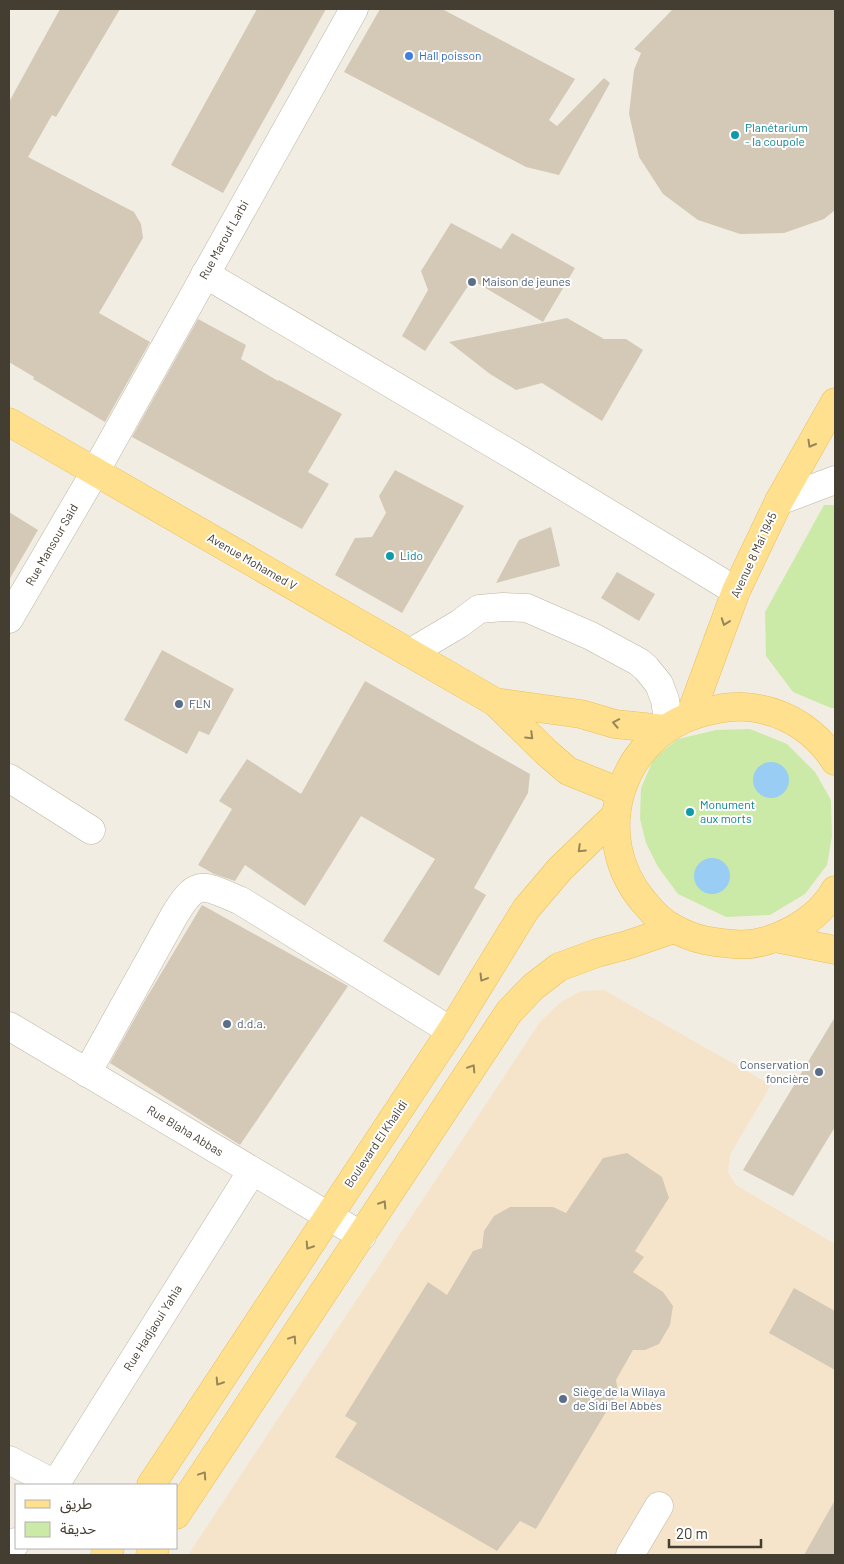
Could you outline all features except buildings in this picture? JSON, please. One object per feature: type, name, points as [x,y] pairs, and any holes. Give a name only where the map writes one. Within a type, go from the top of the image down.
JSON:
[{"type":"main road","name":"Avenue 8 Mai 1945","points":[[674,724],[779,501],[835,402]]},
{"type":"main road","name":"Avenue Mohamed V","points":[[9,422],[495,702]]},
{"type":"main road","points":[[495,702],[581,714],[615,724],[674,724]]},
{"type":"main road","points":[[495,702],[568,771],[618,804]]},
{"type":"main road","points":[[835,761],[829,751],[813,734],[794,721],[772,712],[749,706],[721,708],[674,724],[650,742],[637,757],[627,774],[618,804],[616,842],[623,868],[635,892],[653,913],[674,929],[706,942],[741,945],[775,938],[796,928],[816,914],[835,890]]},
{"type":"main road","name":"Boulevard El Khalidi","points":[[152,1484],[451,1031],[526,909],[618,804]]},
{"type":"main road","points":[[178,1512],[509,1012],[534,987],[559,967],[674,929]]},
{"type":"main road","points":[[775,938],[835,950]]},
{"type":"street","name":"Rue Marouf Larbi","points":[[95,472],[349,11]]},
{"type":"street","points":[[205,274],[524,462],[736,591]]},
{"type":"street","name":"Rue Mansour Said","points":[[9,619],[95,472]]},
{"type":"street","points":[[779,501],[835,480]]},
{"type":"street","points":[[410,653],[479,610],[503,607],[527,608],[591,636],[639,662],[659,684],[674,724]]},
{"type":"street","points":[[9,778],[92,830]]},
{"type":"street","points":[[87,1073],[174,916],[183,901],[197,888],[209,888],[240,901],[451,1031]]},
{"type":"street","name":"Rue Blaha Abbas","points":[[9,1026],[362,1236]]},
{"type":"street","name":"Rue Hadjaoui Yahia","points":[[56,1484],[252,1170]]},
{"type":"street","points":[[9,1460],[53,1484]]},
{"type":"street","points":[[630,1555],[659,1506]]},
{"type":"shaded area","name":"Siège de la Wilaya de Sidi Bel Abbès","points":[[604,990],[771,1085],[730,1155],[728,1172],[736,1185],[835,1244],[835,1555],[188,1555],[540,1022],[561,1002],[581,991]]},
{"type":"green space","points":[[824,505],[835,505],[835,708],[793,692],[766,656],[765,612]]},
{"type":"green space","points":[[750,729],[787,744],[815,772],[831,800],[832,836],[827,865],[805,894],[770,915],[726,917],[678,894],[658,867],[646,843],[640,819],[641,788],[654,758],[678,739],[716,730]]},
{"type":"water","points":[[771,762],[784,767],[789,780],[784,793],[771,798],[758,793],[753,780],[758,767]]},
{"type":"water","points":[[712,858],[725,863],[730,876],[725,889],[712,894],[699,889],[694,876],[699,863]]},
{"type":"place","name":"Hall poisson","points":[[409,56]]},
{"type":"place","name":"Planétarium - la coupole","points":[[735,135]]},
{"type":"place","name":"Maison de jeunes","points":[[472,282]]},
{"type":"place","name":"Lido","points":[[390,556]]},
{"type":"place","name":"FLN","points":[[179,704]]},
{"type":"place","name":"Monument aux morts","points":[[690,812]]},
{"type":"place","name":"d.d.a.","points":[[227,1024]]},
{"type":"place","name":"Conservation foncière","points":[[819,1072]]},
{"type":"place","name":"Siège de la Wilaya de Sidi Bel Abbès","points":[[563,1399]]}]
